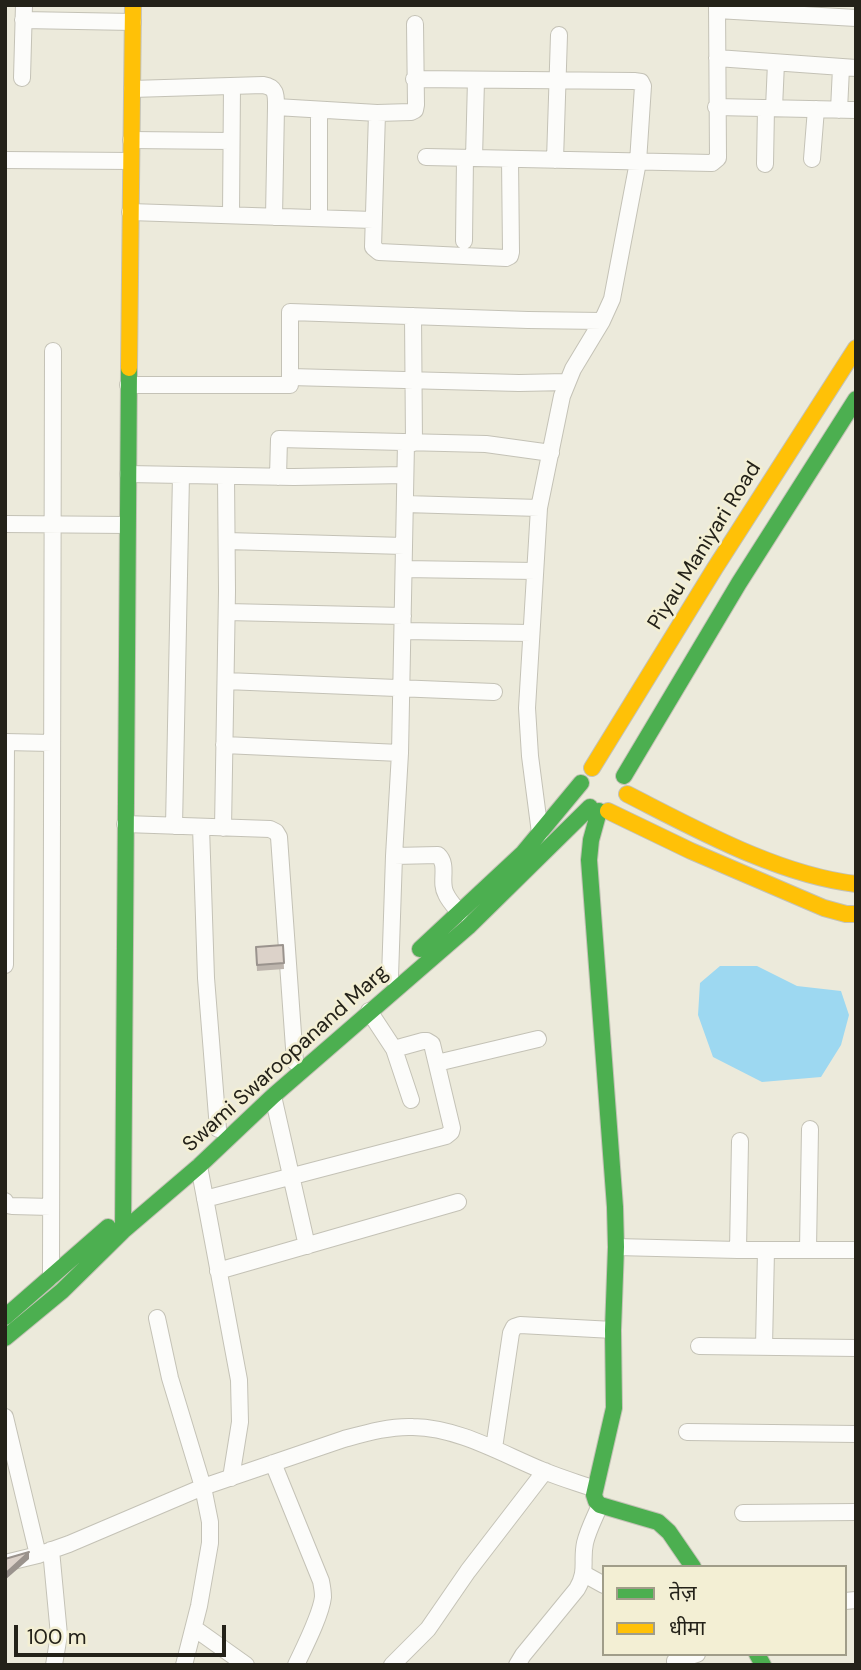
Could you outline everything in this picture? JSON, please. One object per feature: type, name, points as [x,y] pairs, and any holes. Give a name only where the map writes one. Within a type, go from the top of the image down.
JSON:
[{"type":"street","points":[[123,1222],[133,5]]},
{"type":"street","points":[[426,157],[712,163],[718,158],[717,8],[856,18]]},
{"type":"street","points":[[22,79],[24,13],[133,22]]},
{"type":"street","points":[[276,107],[377,113],[415,110],[415,23]]},
{"type":"street","points":[[555,160],[559,35]]},
{"type":"street","points":[[716,107],[848,110],[848,68],[717,58]]},
{"type":"street","points":[[765,164],[776,63]]},
{"type":"street","points":[[414,79],[641,82],[643,86],[638,162],[612,299],[567,382],[559,408],[539,508],[527,708],[540,833]]},
{"type":"street","points":[[464,241],[476,80]]},
{"type":"street","points":[[132,89],[232,86],[269,86],[274,89],[274,217]]},
{"type":"street","points":[[231,215],[232,86]]},
{"type":"street","points":[[812,159],[816,109]]},
{"type":"street","points":[[319,110],[319,218]]},
{"type":"street","points":[[377,113],[373,247],[379,253],[510,256],[510,159]]},
{"type":"street","points":[[131,140],[231,141]]},
{"type":"street","points":[[5,160],[131,161]]},
{"type":"street","points":[[130,212],[373,220]]},
{"type":"street","points":[[128,385],[290,385],[290,312],[602,321]]},
{"type":"street","points":[[390,977],[402,688],[405,475],[414,380],[413,316]]},
{"type":"street","name":"Piyau Maniyari Road","points":[[592,768],[715,568],[856,348]]},
{"type":"street","points":[[51,1277],[53,351]]},
{"type":"street","points":[[290,377],[567,382]]},
{"type":"street","points":[[624,776],[738,583],[856,399]]},
{"type":"street","points":[[278,477],[279,439],[486,444],[551,453]]},
{"type":"street","points":[[128,474],[278,477],[405,475]]},
{"type":"street","points":[[174,826],[181,475]]},
{"type":"street","points":[[223,828],[227,612],[226,476]]},
{"type":"street","points":[[405,504],[539,508]]},
{"type":"street","points":[[5,524],[127,525]]},
{"type":"street","points":[[227,541],[404,545]]},
{"type":"street","points":[[404,569],[535,571]]},
{"type":"street","points":[[227,612],[531,634]]},
{"type":"street","points":[[226,681],[494,692]]},
{"type":"street","points":[[5,965],[6,742],[52,743]]},
{"type":"street","points":[[224,745],[400,753]]},
{"type":"street","points":[[599,810],[616,808],[627,794],[628,785],[624,776],[610,765],[592,768],[581,783],[584,800],[599,810],[824,908],[856,914]]},
{"type":"street","name":"Swami Swaroopanand Marg","points":[[5,1338],[62,1291],[123,1222],[218,1129],[390,977],[523,853],[581,783]]},
{"type":"street","points":[[627,794],[712,836],[804,874],[856,884]]},
{"type":"street","points":[[517,1665],[577,1589],[584,1574],[585,1542],[597,1497],[614,1408],[615,1207],[589,860],[599,810]]},
{"type":"street","name":"Swami Swaroopanand Marg","points":[[5,1317],[51,1277],[200,1166],[273,1096],[599,810]]},
{"type":"street","points":[[125,824],[270,829],[276,832],[279,837],[295,1062]]},
{"type":"street","points":[[201,827],[206,978],[218,1129]]},
{"type":"street","points":[[394,856],[441,857],[445,894],[460,913]]},
{"type":"street","points":[[369,1011],[394,1049],[411,1100]]},
{"type":"street","points":[[437,1063],[538,1039]]},
{"type":"street","points":[[205,1199],[446,1136],[452,1128],[432,1044],[427,1041],[417,1042],[394,1049]]},
{"type":"street","points":[[273,1096],[307,1245]]},
{"type":"street","points":[[808,1249],[810,1129]]},
{"type":"street","points":[[738,1250],[740,1141]]},
{"type":"street","points":[[200,1166],[240,1395],[240,1422],[231,1478]]},
{"type":"street","points":[[5,1201],[12,1206],[51,1207]]},
{"type":"street","points":[[218,1271],[458,1202]]},
{"type":"street","points":[[616,1247],[856,1250]]},
{"type":"street","points":[[764,1347],[766,1250]]},
{"type":"street","points":[[157,1318],[170,1378],[203,1487],[210,1522],[210,1543],[184,1665]]},
{"type":"street","points":[[494,1448],[514,1327],[520,1325],[613,1330]]},
{"type":"street","points":[[699,1346],[856,1348]]},
{"type":"street","points":[[5,1417],[44,1552],[59,1635],[54,1665]]},
{"type":"street","points":[[5,1563],[69,1544],[203,1487],[273,1463],[366,1433],[410,1427],[445,1432],[494,1448],[597,1497],[658,1522],[692,1565]]},
{"type":"street","points":[[687,1432],[856,1434]]},
{"type":"street","points":[[273,1463],[323,1592],[306,1646],[296,1665]]},
{"type":"street","points":[[392,1665],[428,1629],[468,1571],[545,1471]]},
{"type":"street","points":[[743,1513],[856,1512]]},
{"type":"street","points":[[584,1574],[602,1584]]},
{"type":"street","points":[[194,1628],[246,1665]]},
{"type":"water","points":[[720,966],[757,966],[797,986],[841,991],[849,1015],[841,1045],[821,1077],[762,1082],[713,1057],[698,1015],[700,983]]},
{"type":"building","points":[[283,945],[284,963],[257,965],[256,947]]},
{"type":"building","points":[[29,1552],[5,1574],[5,1559]]},
{"type":"traffic: fast","points":[[123,1231],[129,368]]},
{"type":"traffic: fast","points":[[624,776],[739,583],[856,399]]},
{"type":"traffic: fast","points":[[420,949],[523,853],[581,783]]},
{"type":"traffic: fast","points":[[5,1338],[62,1291],[123,1231],[199,1166],[273,1096],[468,927],[590,807]]},
{"type":"traffic: fast","points":[[599,811],[589,860],[616,1247],[614,1408],[594,1495],[600,1505],[658,1522],[669,1532],[692,1565]]},
{"type":"traffic: fast","points":[[5,1317],[108,1227]]},
{"type":"traffic: fast","points":[[758,1656],[763,1665]]},
{"type":"traffic: slow","points":[[129,368],[133,5]]},
{"type":"traffic: slow","points":[[592,768],[715,568],[856,348]]},
{"type":"traffic: slow","points":[[627,794],[767,861],[827,879],[856,884]]},
{"type":"traffic: slow","points":[[608,811],[691,851],[824,908],[856,914]]}]
